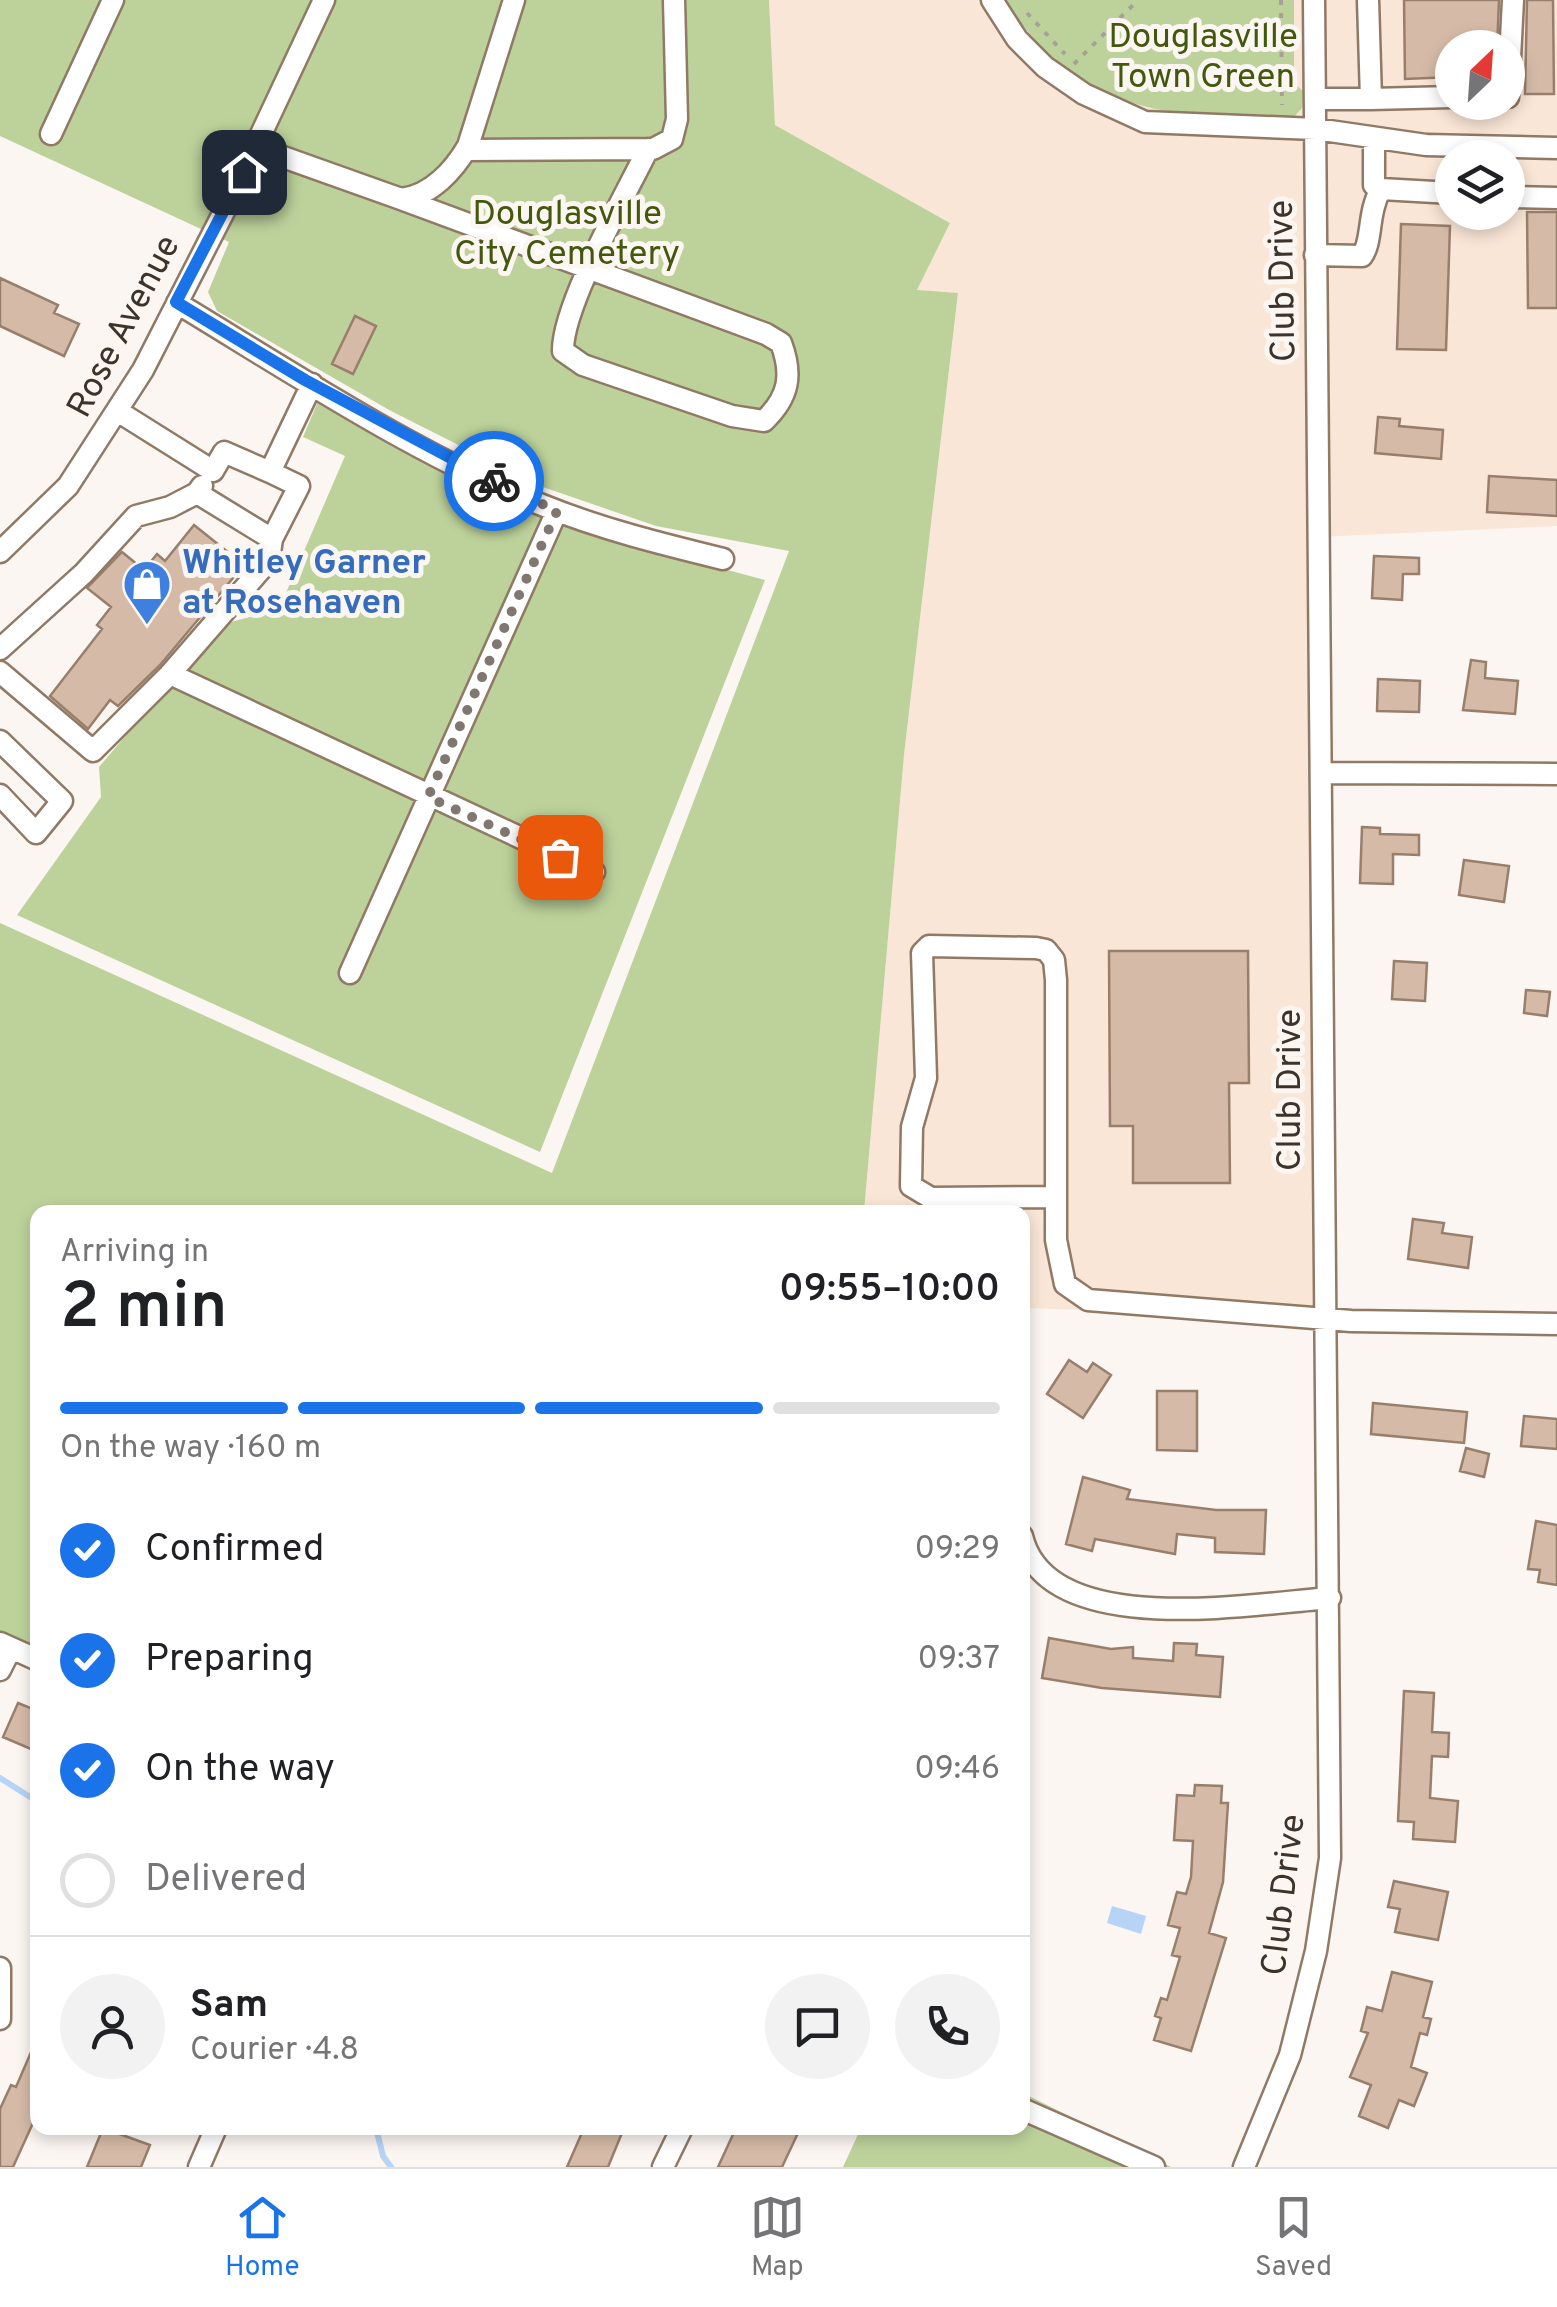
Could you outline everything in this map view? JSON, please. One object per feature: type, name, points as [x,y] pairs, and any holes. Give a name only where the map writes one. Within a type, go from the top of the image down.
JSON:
[{"type":"street","points":[[51,134],[113,0]]},
{"type":"street","name":"Rose Avenue","points":[[0,552],[68,486],[119,412],[255,147],[324,0]]},
{"type":"street","points":[[401,198],[417,197],[435,184],[466,150],[514,0]]},
{"type":"street","points":[[466,150],[648,149],[672,139],[676,120],[674,0]]},
{"type":"street","points":[[992,0],[1017,39],[1044,66],[1084,94],[1144,122],[1316,130],[1435,146]]},
{"type":"street","name":"Club Drive","points":[[1244,2167],[1290,2055],[1316,1951],[1327,1876],[1330,1598],[1324,1318],[1314,0]]},
{"type":"street","points":[[1368,0],[1371,98]]},
{"type":"street","points":[[1511,30],[1513,0]]},
{"type":"street","points":[[1315,99],[1435,96]]},
{"type":"street","points":[[1374,139],[1374,185],[1381,190],[1435,192]]},
{"type":"street","points":[[255,147],[401,198],[591,269],[766,334],[780,343],[788,378],[786,394],[764,421],[748,420],[570,358],[563,351],[562,338],[591,269],[648,149]]},
{"type":"street","points":[[1525,150],[1557,148]]},
{"type":"street","points":[[1315,255],[1362,256],[1367,250],[1369,214],[1381,190]]},
{"type":"street","points":[[1525,197],[1557,198]]},
{"type":"street","points":[[176,302],[418,443],[557,511],[614,531],[724,560]]},
{"type":"street","points":[[270,472],[312,384]]},
{"type":"street","points":[[119,412],[213,471]]},
{"type":"street","points":[[0,672],[93,751],[170,674],[269,560],[272,538],[299,486],[224,452],[197,494],[170,508],[136,516],[3,642]]},
{"type":"street","points":[[197,494],[272,538]]},
{"type":"street","points":[[350,973],[557,511]]},
{"type":"street","points":[[170,674],[594,872]]},
{"type":"street","points":[[0,741],[62,801],[36,834],[0,796]]},
{"type":"street","points":[[1322,773],[1557,774]]},
{"type":"street","points":[[1056,1197],[931,1198],[920,1196],[910,1186],[912,1128],[926,1078],[924,948],[934,945],[1046,950],[1054,960],[1056,1197],[1061,1274],[1073,1293],[1088,1300],[1324,1318],[1557,1324]]},
{"type":"street","points":[[1030,1562],[1045,1578],[1089,1600],[1158,1610],[1330,1598]]},
{"type":"street","points":[[0,1670],[6,1646],[30,1656]]},
{"type":"street","points":[[0,1968],[0,2019]]},
{"type":"street","points":[[1030,2113],[1154,2167]]},
{"type":"street","points":[[198,2167],[213,2135]]},
{"type":"street","points":[[663,2167],[679,2135]]},
{"type":"path","points":[[1070,69],[1138,0]]},
{"type":"path","points":[[1280,0],[1282,114]]},
{"type":"path","points":[[1024,10],[1086,69]]},
{"type":"path","points":[[1266,107],[1282,106]]},
{"type":"shaded area","points":[[769,0],[1557,0],[1557,526],[1318,537],[1324,1318],[1030,1308],[1030,1205],[865,1205],[904,755],[958,294],[916,291],[950,223],[775,125]]},
{"type":"green space","name":"Douglasville City Cemetery","points":[[0,0],[769,0],[775,125],[950,223],[917,290],[958,293],[904,755],[865,1205],[30,1205],[30,1657],[0,1643],[0,923],[552,1173],[789,551],[656,526],[540,486],[391,411],[217,311],[208,292],[229,242],[0,136]]},
{"type":"green space","name":"Douglasville Town Green","points":[[1005,0],[1294,0],[1294,83],[1304,92],[1302,108],[1294,117],[1207,116],[1130,102],[1096,88],[1064,67],[1033,38]]},
{"type":"green space","points":[[319,399],[598,535],[765,580],[540,1152],[17,915],[101,797],[99,767],[220,625],[279,609],[345,456],[303,437]]},
{"type":"green space","points":[[1030,2096],[1171,2167],[843,2167],[858,2135],[1030,2135]]},
{"type":"water","points":[[1112,1906],[1146,1916],[1141,1934],[1107,1923]]},
{"type":"building","points":[[1404,0],[1499,0],[1498,30],[1435,30],[1435,78],[1405,79]]},
{"type":"building","points":[[1527,0],[1553,0],[1554,94],[1525,94]]},
{"type":"building","points":[[1527,212],[1557,212],[1557,308],[1528,308]]},
{"type":"building","points":[[1401,224],[1450,230],[1446,350],[1397,349]]},
{"type":"building","points":[[0,278],[58,305],[54,313],[79,324],[64,356],[0,326]]},
{"type":"building","points":[[355,316],[376,326],[353,374],[332,364]]},
{"type":"building","points":[[1378,417],[1400,419],[1399,426],[1443,430],[1441,459],[1375,453]]},
{"type":"building","points":[[1489,476],[1557,480],[1557,516],[1487,512]]},
{"type":"building","name":"Whitley Garner at Rosehaven","points":[[194,525],[244,565],[160,665],[118,706],[110,700],[88,729],[50,696],[102,629],[97,625],[111,607],[87,588],[122,552],[144,570],[157,554],[165,561]]},
{"type":"building","points":[[1374,556],[1419,558],[1419,574],[1403,574],[1402,600],[1372,598]]},
{"type":"building","points":[[1471,660],[1486,662],[1485,678],[1518,681],[1515,714],[1463,710]]},
{"type":"building","points":[[1378,679],[1420,681],[1419,712],[1377,711]]},
{"type":"building","points":[[1362,827],[1380,828],[1380,834],[1419,835],[1419,855],[1393,854],[1393,884],[1360,883]]},
{"type":"building","points":[[1464,860],[1509,866],[1504,902],[1459,895]]},
{"type":"building","points":[[1109,951],[1248,951],[1249,1083],[1229,1083],[1230,1183],[1133,1183],[1133,1126],[1110,1126]]},
{"type":"building","points":[[1394,961],[1427,963],[1425,1001],[1392,999]]},
{"type":"building","points":[[1526,990],[1550,992],[1547,1016],[1524,1013]]},
{"type":"building","points":[[1413,1219],[1444,1223],[1442,1233],[1472,1237],[1468,1268],[1408,1259]]},
{"type":"building","points":[[1069,1360],[1087,1372],[1093,1363],[1111,1375],[1083,1418],[1047,1394]]},
{"type":"building","points":[[1157,1391],[1197,1391],[1197,1451],[1157,1450]]},
{"type":"building","points":[[1373,1403],[1467,1412],[1464,1443],[1371,1434]]},
{"type":"building","points":[[1524,1416],[1557,1419],[1557,1449],[1521,1446]]},
{"type":"building","points":[[1466,1448],[1489,1454],[1484,1477],[1460,1471]]},
{"type":"building","points":[[1083,1477],[1130,1490],[1127,1499],[1216,1510],[1266,1510],[1264,1554],[1215,1552],[1215,1538],[1177,1534],[1175,1554],[1095,1539],[1092,1551],[1066,1544]]},
{"type":"building","points":[[1536,1521],[1557,1525],[1557,1585],[1538,1582],[1540,1570],[1528,1569]]},
{"type":"building","points":[[1049,1638],[1111,1649],[1133,1647],[1133,1658],[1173,1661],[1174,1643],[1197,1644],[1196,1655],[1223,1657],[1220,1697],[1102,1688],[1042,1678]]},
{"type":"building","points":[[1404,1691],[1434,1693],[1432,1732],[1449,1733],[1448,1757],[1432,1756],[1430,1798],[1458,1801],[1455,1842],[1413,1839],[1414,1822],[1398,1821]]},
{"type":"building","points":[[18,1703],[30,1708],[30,1749],[3,1737]]},
{"type":"building","points":[[1195,1785],[1222,1786],[1221,1803],[1228,1803],[1223,1882],[1209,1933],[1226,1938],[1191,2051],[1154,2040],[1161,2018],[1155,2016],[1161,1998],[1167,2000],[1180,1957],[1172,1955],[1180,1928],[1168,1925],[1177,1892],[1186,1894],[1191,1877],[1193,1841],[1174,1840],[1177,1795],[1194,1796]]},
{"type":"building","points":[[1394,1881],[1448,1892],[1438,1940],[1395,1932],[1400,1909],[1388,1907]]},
{"type":"building","points":[[1392,1972],[1432,1982],[1423,2017],[1431,2019],[1427,2035],[1420,2033],[1411,2067],[1427,2073],[1414,2106],[1399,2100],[1388,2128],[1359,2116],[1371,2085],[1350,2077],[1368,2033],[1361,2031],[1367,2007],[1382,2011]]},
{"type":"building","points":[[30,2055],[30,2130],[13,2167],[0,2167],[0,2109],[11,2085],[16,2087]]},
{"type":"building","points":[[100,2135],[122,2135],[150,2145],[141,2167],[87,2167]]},
{"type":"building","points":[[581,2135],[621,2135],[608,2167],[567,2167]]},
{"type":"building","points":[[733,2135],[797,2135],[782,2167],[718,2167]]},
{"type":"waterway","points":[[0,1778],[30,1797]]},
{"type":"waterway","points":[[378,2135],[383,2156],[391,2167]]},
{"type":"way so far","points":[[494,481],[557,511],[428,797],[560,857]]},
{"type":"place","name":"Whitley Garner at Rosehaven","points":[[147,626]]},
{"type":"route","points":[[244,172],[176,302],[305,380],[494,481]]}]
